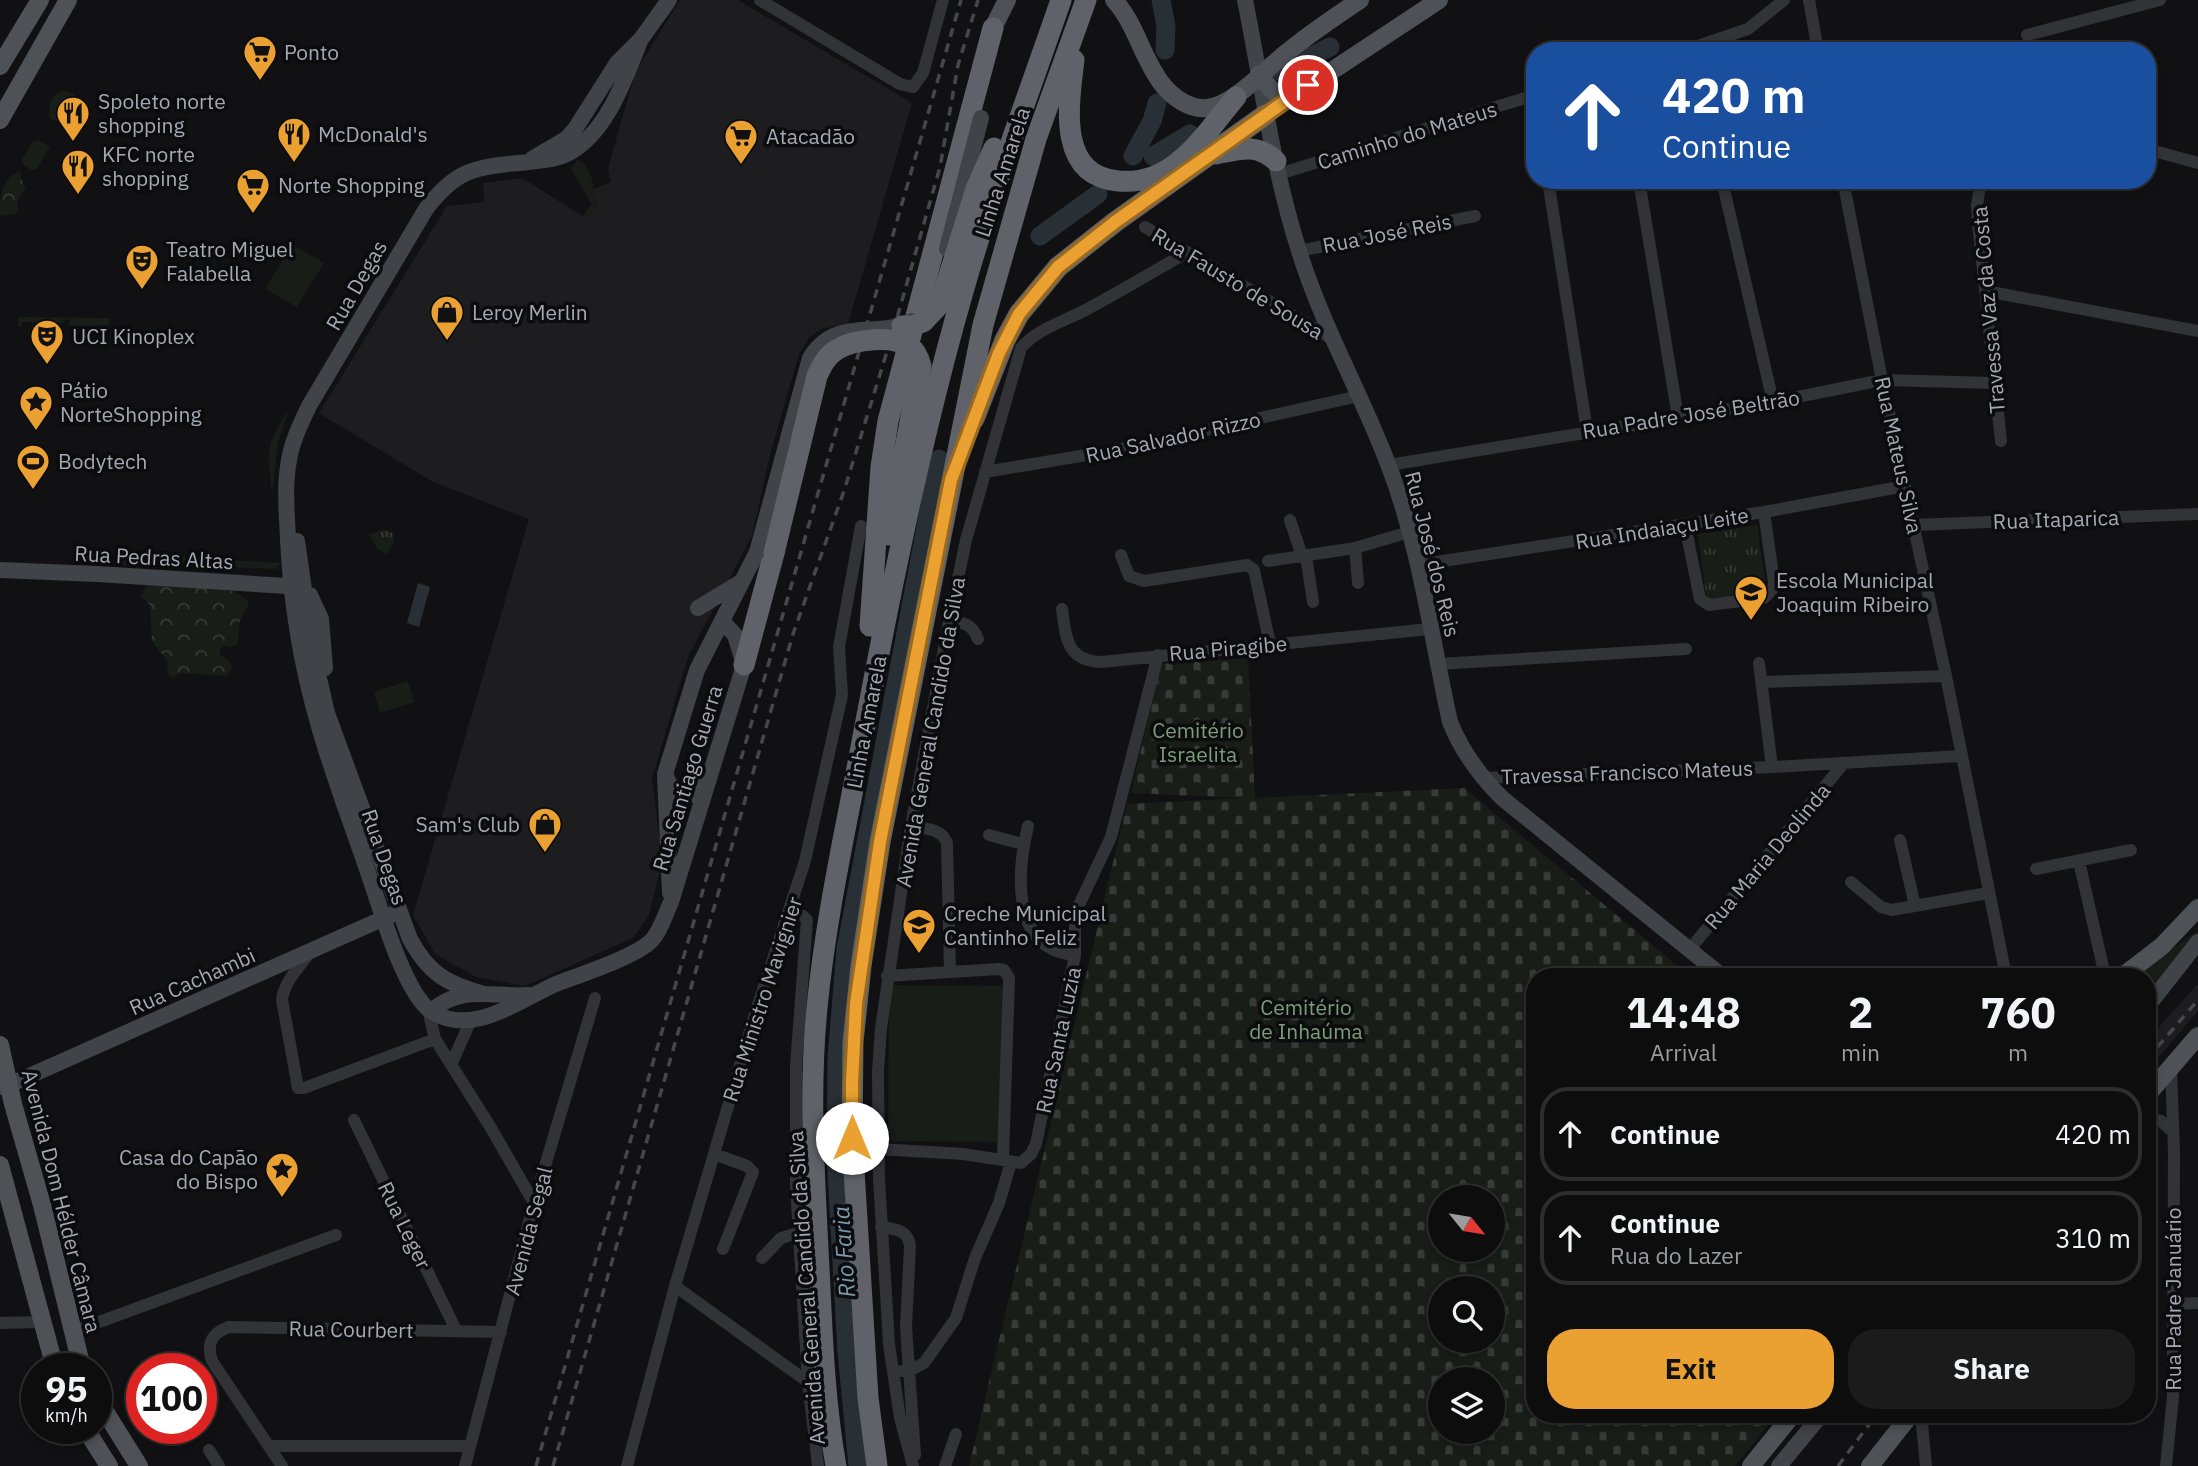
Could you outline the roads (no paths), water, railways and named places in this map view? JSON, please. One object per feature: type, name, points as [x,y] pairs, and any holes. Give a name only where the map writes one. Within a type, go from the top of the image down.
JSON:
[{"type":"highway","name":"Linha Amarela","points":[[836,1466],[826,1395],[814,1167],[813,1072],[817,1004],[825,944],[902,543],[931,414],[969,271],[1061,0]]},
{"type":"highway","name":"Linha Amarela","points":[[877,1466],[868,1398],[852,1138],[853,1042],[861,966],[880,842],[983,325],[1036,139],[1086,0]]},
{"type":"highway","points":[[870,626],[881,467],[888,421],[993,28]]},
{"type":"highway","points":[[1076,29],[1069,129],[1074,149],[1081,161],[1090,171],[1102,177],[1114,181],[1138,181],[1163,172],[1179,162],[1192,149],[1236,97]]},
{"type":"highway","points":[[902,326],[923,322],[940,304],[973,199],[994,148],[1042,54]]},
{"type":"highway","points":[[951,480],[1005,340],[1036,291],[1058,267],[1115,222],[1265,115]]},
{"type":"highway","points":[[1207,156],[1252,147],[1265,152],[1277,168]]},
{"type":"highway","points":[[744,665],[766,553],[817,376],[823,364],[838,349],[849,344],[886,340],[907,345],[918,357],[921,366],[870,626],[847,774],[845,834]]},
{"type":"main road","points":[[0,66],[40,0]]},
{"type":"main road","points":[[1,115],[68,0]]},
{"type":"main road","points":[[902,326],[923,311],[936,289],[981,118],[993,28],[1007,0]]},
{"type":"main road","points":[[1114,0],[1130,22],[1161,83],[1171,94],[1194,107],[1207,108],[1236,97],[1259,74],[1292,48],[1360,0]]},
{"type":"main road","name":"Rua José dos Reis","points":[[1245,0],[1265,115],[1299,251],[1332,339],[1389,466],[1418,565],[1450,722],[1458,742],[1482,778],[1526,818],[1713,968]]},
{"type":"main road","points":[[1409,20],[1415,10],[1415,0]]},
{"type":"main road","points":[[1265,115],[1440,0]]},
{"type":"main road","name":"Rua Degas","points":[[431,1011],[413,989],[384,919],[317,720],[300,645],[298,587],[286,492],[289,458],[305,416],[426,208],[441,188],[456,176],[470,171],[562,157],[588,138],[604,118],[623,85],[641,39],[665,3]]},
{"type":"main road","name":"Rua Degas","points":[[527,162],[566,139],[584,117],[627,51],[641,39]]},
{"type":"main road","points":[[588,138],[588,124],[610,87],[612,71]]},
{"type":"main road","points":[[1259,74],[1276,94],[1292,95]]},
{"type":"main road","name":"Rua Santiago Guerra","points":[[671,902],[664,798],[665,774],[697,670],[744,579],[766,553],[810,358],[824,340],[843,332],[902,326]]},
{"type":"main road","name":"Rua Pedras Altas","points":[[0,570],[298,587]]},
{"type":"main road","points":[[698,608],[728,592],[744,579]]},
{"type":"main road","name":"Rua Degas","points":[[298,587],[315,603],[321,619],[327,713],[410,939],[427,965],[451,984],[484,994]]},
{"type":"main road","points":[[722,621],[735,635],[744,665]]},
{"type":"main road","name":"Rua Santiago Guerra","points":[[471,1020],[498,1013],[531,995],[646,945],[659,930],[671,902],[744,665]]},
{"type":"main road","points":[[665,774],[672,790],[683,797],[697,793],[710,776]]},
{"type":"main road","points":[[2133,968],[2162,946],[2198,908]]},
{"type":"main road","name":"Rua Cachambi","points":[[5,1086],[399,910]]},
{"type":"main road","points":[[2156,996],[2198,942]]},
{"type":"main road","points":[[431,1011],[450,998],[473,993],[484,994]]},
{"type":"main road","name":"Rua Santiago Guerra","points":[[484,994],[531,995]]},
{"type":"main road","points":[[431,1011],[452,1018],[471,1020]]},
{"type":"main road","points":[[2156,1084],[2198,1036]]},
{"type":"main road","name":"Avenida Dom Hélder Câmara","points":[[0,1045],[5,1086],[42,1205],[78,1353]]},
{"type":"main road","points":[[0,1165],[50,1353]]},
{"type":"main road","points":[[112,1423],[139,1466]]},
{"type":"main road","points":[[1752,1466],[1786,1423]]},
{"type":"main road","points":[[1779,1466],[1815,1423]]},
{"type":"main road","points":[[1870,1466],[1904,1423]]},
{"type":"main road","points":[[95,1444],[109,1466]]},
{"type":"street","points":[[760,0],[900,85],[912,87],[923,73],[943,0]]},
{"type":"street","points":[[1712,42],[1748,29],[1784,0]]},
{"type":"street","points":[[1809,0],[1816,42]]},
{"type":"street","points":[[2027,35],[2160,0]]},
{"type":"street","name":"Caminho do Mateus","points":[[1277,168],[1526,98]]},
{"type":"street","points":[[2156,151],[2198,163]]},
{"type":"street","points":[[1549,189],[1587,431]]},
{"type":"street","points":[[1640,189],[1678,417]]},
{"type":"street","points":[[1724,189],[1773,402]]},
{"type":"street","name":"Rua Mateus Silva","points":[[1845,189],[1882,380],[1947,676],[2004,968]]},
{"type":"street","name":"Travessa Vaz da Costa","points":[[1980,189],[1978,223],[2001,441]]},
{"type":"street","name":"Rua José Reis","points":[[1299,251],[1475,215]]},
{"type":"street","name":"Rua Fausto de Sousa","points":[[1145,227],[1332,339]]},
{"type":"street","name":"Avenida General Candido da Silva","points":[[914,1466],[900,1418],[892,1372],[881,1227],[878,1071],[887,976],[911,826],[967,540],[1016,360],[1028,340],[1186,253]]},
{"type":"street","points":[[1986,291],[2198,331]]},
{"type":"street","name":"Rua Padre José Beltrão","points":[[1389,466],[1773,402],[1882,380],[1994,383]]},
{"type":"street","name":"Rua Salvador Rizzo","points":[[985,472],[1116,450],[1359,397]]},
{"type":"street","name":"Rua Indaiaçu Leite","points":[[1418,565],[1685,525],[1905,486]]},
{"type":"street","points":[[1685,525],[1700,599],[1709,605],[1764,598],[1770,595],[1774,582],[1764,512]]},
{"type":"street","name":"Rua Itaparica","points":[[1914,525],[2198,514]]},
{"type":"street","points":[[1290,520],[1304,556],[1313,602]]},
{"type":"street","name":"Rua Ministro Mavignier","points":[[627,1466],[675,1286],[763,989],[805,861],[842,695],[839,647],[861,526]]},
{"type":"street","points":[[1268,561],[1354,548],[1409,532]]},
{"type":"street","points":[[1354,548],[1358,583]]},
{"type":"street","points":[[1121,555],[1129,576],[1144,581],[1247,565],[1251,567],[1254,570],[1270,644]]},
{"type":"street","name":"Rua Piragibe","points":[[1062,609],[1066,638],[1072,650],[1087,661],[1430,629]]},
{"type":"street","points":[[949,622],[968,624],[978,639]]},
{"type":"street","points":[[1438,664],[1686,649]]},
{"type":"street","name":"Rua Santa Luzia","points":[[1007,1160],[1021,1163],[1027,1160],[1036,1144],[1059,1043],[1075,955],[1078,907],[1111,837],[1158,655]]},
{"type":"street","name":"Travessa Francisco Mateus","points":[[1759,663],[1772,767]]},
{"type":"street","points":[[1761,682],[1947,676]]},
{"type":"street","name":"Travessa Francisco Mateus","points":[[1482,778],[1772,767],[1961,756]]},
{"type":"street","name":"Rua Maria Deolinda","points":[[1690,949],[1844,763]]},
{"type":"street","points":[[911,826],[940,832],[947,843],[950,972]]},
{"type":"street","points":[[1027,826],[1019,887],[1028,922],[1045,944],[1056,951],[1075,955]]},
{"type":"street","points":[[989,835],[1023,844]]},
{"type":"street","points":[[1900,841],[1915,906]]},
{"type":"street","points":[[2036,869],[2131,850]]},
{"type":"street","points":[[2079,861],[2103,968]]},
{"type":"street","points":[[1851,883],[1886,909],[1988,893]]},
{"type":"street","name":"Avenida General Candido da Silva","points":[[790,913],[803,916],[807,920],[794,1111],[798,1233],[808,1382],[818,1466]]},
{"type":"street","points":[[310,951],[289,980],[282,1000],[298,1088],[435,1039]]},
{"type":"street","points":[[887,976],[999,969],[1004,970],[1009,978],[1007,1160],[999,1203],[975,1258],[956,1318],[923,1363],[911,1370],[892,1372]]},
{"type":"street","name":"Avenida Segal","points":[[464,1466],[534,1203],[594,998]]},
{"type":"street","name":"Rua Degas","points":[[431,1011],[429,1018],[435,1039],[534,1203]]},
{"type":"street","points":[[452,1065],[471,1020]]},
{"type":"street","name":"Rua Padre Januário","points":[[2166,1466],[2173,1397],[2171,1066]]},
{"type":"street","name":"Rua Leger","points":[[354,1120],[456,1330]]},
{"type":"street","points":[[2156,1120],[2173,1132]]},
{"type":"street","points":[[878,1149],[963,1154],[1007,1160]]},
{"type":"street","points":[[714,1154],[747,1166],[753,1172],[723,1249]]},
{"type":"street","points":[[881,1227],[896,1229],[909,1238],[906,1327],[911,1370],[914,1466]]},
{"type":"street","points":[[762,1258],[781,1238],[798,1233]]},
{"type":"street","points":[[72,1332],[336,1235]]},
{"type":"street","points":[[675,1286],[808,1382]]},
{"type":"street","points":[[2173,1304],[2198,1303]]},
{"type":"street","points":[[0,1323],[41,1322]]},
{"type":"street","name":"Rua Courbert","points":[[270,1446],[212,1361],[209,1344],[212,1337],[229,1327],[501,1332]]},
{"type":"street","points":[[1923,1423],[1926,1466]]},
{"type":"street","points":[[945,1466],[956,1434]]},
{"type":"street","points":[[270,1446],[470,1446]]},
{"type":"street","points":[[270,1446],[282,1466]]},
{"type":"street","points":[[209,1450],[219,1466]]},
{"type":"waterway","name":"Rio Faria","points":[[1161,0],[1166,26],[1165,50]]},
{"type":"waterway","points":[[1281,72],[1330,47]]},
{"type":"waterway","name":"Rio Faria","points":[[1133,156],[1152,121],[1157,103]]},
{"type":"waterway","points":[[1153,156],[1190,134]]},
{"type":"waterway","name":"Rio Faria","points":[[1040,236],[1098,194]]},
{"type":"waterway","name":"Rio Faria","points":[[858,1466],[847,1352],[836,1155],[837,1058],[846,949],[939,459]]},
{"type":"railway","points":[[536,1466],[961,0]]},
{"type":"railway","points":[[553,1466],[793,634],[844,491],[893,332],[940,167],[958,65],[978,0]]},
{"type":"railway","points":[[2156,1049],[2198,1000]]},
{"type":"railway","points":[[1838,1466],[1870,1423]]},
{"type":"place","name":"Ponto","points":[[260,82]]},
{"type":"place","name":"Spoleto norte shopping","points":[[73,143]]},
{"type":"place","name":"McDonald's","points":[[294,164]]},
{"type":"place","name":"Atacadão","points":[[741,166]]},
{"type":"place","name":"KFC norte shopping","points":[[78,196]]},
{"type":"place","name":"Norte Shopping","points":[[253,215]]},
{"type":"place","name":"Teatro Miguel Falabella","points":[[142,291]]},
{"type":"place","name":"Leroy Merlin","points":[[447,342]]},
{"type":"place","name":"UCI Kinoplex","points":[[47,366]]},
{"type":"place","name":"Pátio NorteShopping","points":[[36,432]]},
{"type":"place","name":"Bodytech","points":[[33,491]]},
{"type":"place","name":"Escola Municipal Joaquim Ribeiro","points":[[1751,622]]},
{"type":"place","name":"Sam's Club","points":[[545,854]]},
{"type":"place","name":"Creche Municipal Cantinho Feliz","points":[[919,955]]},
{"type":"place","name":"Casa do Capão do Bispo","points":[[282,1199]]},
{"type":"park label","name":"Cemitério Israelita","points":[[1198,742]]},
{"type":"park label","name":"Cemitério de Inhaúma","points":[[1306,1019]]}]
